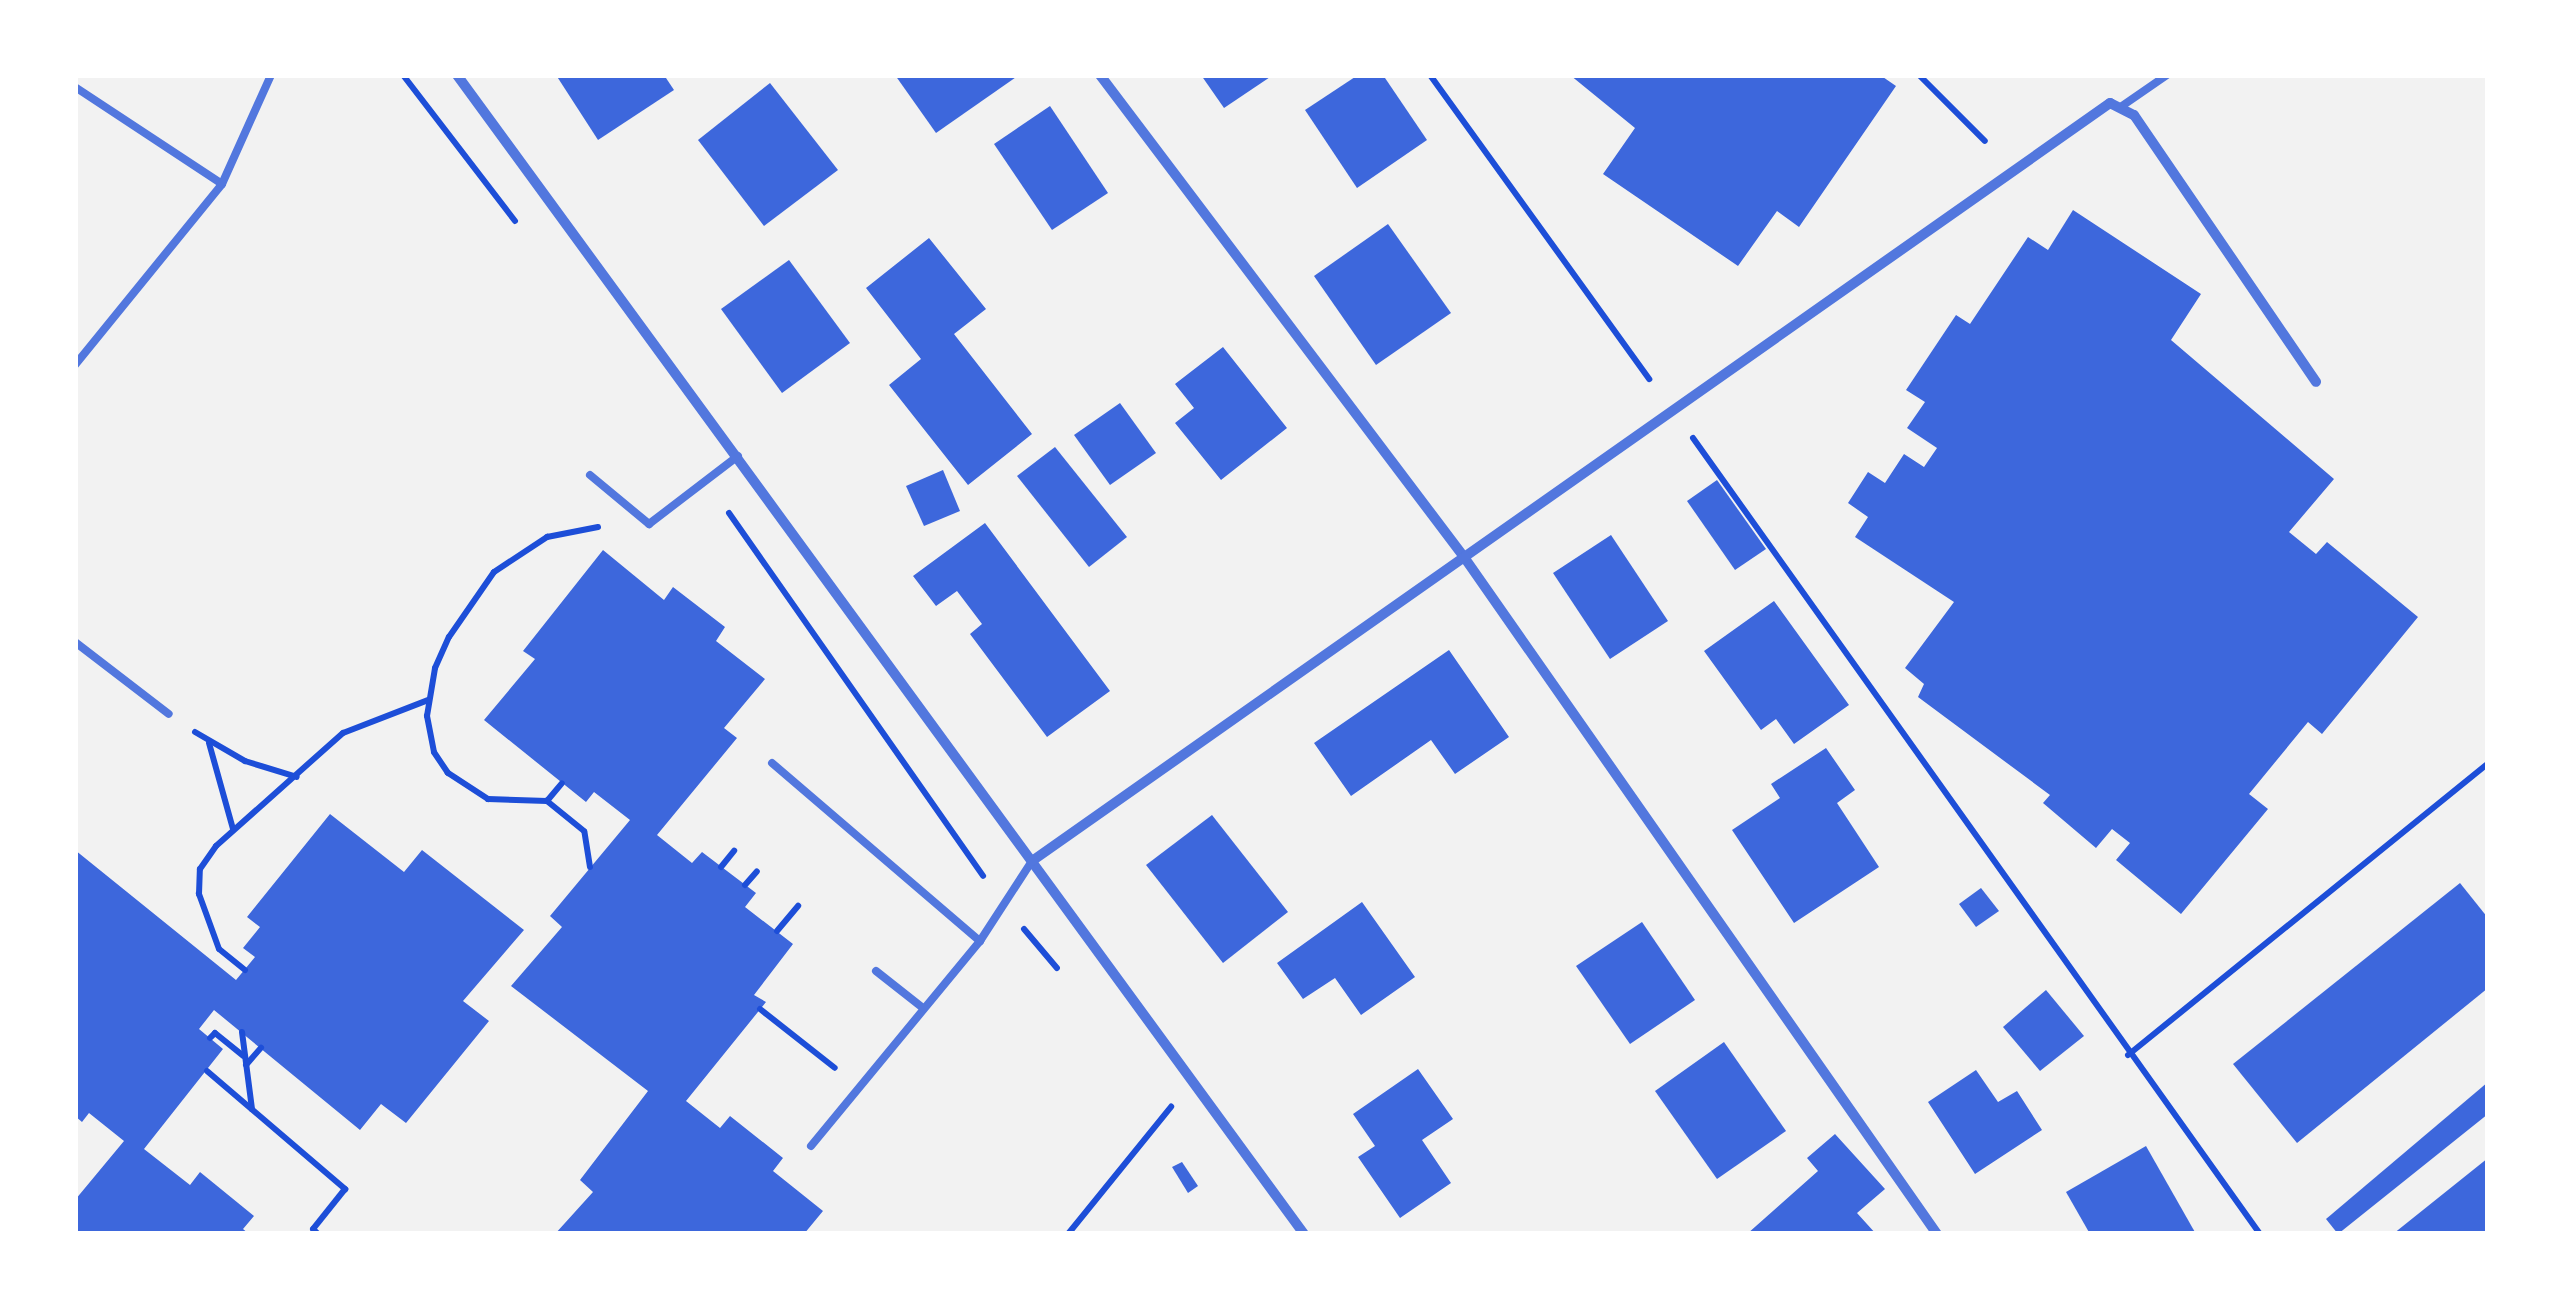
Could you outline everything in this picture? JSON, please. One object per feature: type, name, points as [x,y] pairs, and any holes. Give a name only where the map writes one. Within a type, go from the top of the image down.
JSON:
[{"type":"street","points":[[457,75],[1304,1234]]},
{"type":"street","points":[[1100,75],[1464,556],[1938,1234]]},
{"type":"street","points":[[1032,861],[2098,108],[2122,106],[2316,382]]},
{"type":"lane","points":[[75,365],[222,184],[271,75]]},
{"type":"lane","points":[[2122,106],[2167,75]]},
{"type":"lane","points":[[75,87],[222,184]]},
{"type":"lane","points":[[590,475],[650,524],[738,456]]},
{"type":"lane","points":[[75,642],[169,714]]},
{"type":"lane","points":[[772,762],[980,942]]},
{"type":"lane","points":[[812,1146],[980,942],[1032,861]]},
{"type":"lane","points":[[876,972],[924,1008]]},
{"type":"path","points":[[1430,75],[1649,379]]},
{"type":"path","points":[[1919,75],[1985,140]]},
{"type":"path","points":[[1692,436],[2127,1056],[2260,1234]]},
{"type":"path","points":[[590,867],[584,831],[547,801],[488,799],[448,773],[430,742],[428,700],[449,637],[494,572],[562,532],[650,524]]},
{"type":"path","points":[[245,970],[219,949],[199,894],[200,870],[233,828],[298,777],[343,733],[428,700]]},
{"type":"path","points":[[169,714],[210,743],[298,777]]},
{"type":"path","points":[[210,743],[233,828]]},
{"type":"path","points":[[2127,1056],[2488,763]]},
{"type":"path","points":[[547,801],[562,783]]},
{"type":"path","points":[[722,867],[734,851]]},
{"type":"path","points":[[745,885],[757,871]]},
{"type":"path","points":[[1003,904],[1058,968]]},
{"type":"path","points":[[777,931],[798,906]]},
{"type":"path","points":[[760,1009],[859,1088]]},
{"type":"path","points":[[242,1032],[252,1109]]},
{"type":"path","points":[[210,1038],[215,1033],[246,1061]]},
{"type":"path","points":[[246,1061],[261,1048]]},
{"type":"path","points":[[207,1071],[345,1188],[312,1229],[318,1234]]},
{"type":"path","points":[[1068,1234],[1192,1081]]},
{"type":"building","points":[[556,75],[664,75],[674,90],[598,140]]},
{"type":"building","points":[[895,75],[1019,75],[936,133]]},
{"type":"building","points":[[1201,75],[1273,75],[1224,108]]},
{"type":"building","points":[[1358,75],[1383,75],[1427,140],[1357,188],[1305,110]]},
{"type":"building","points":[[1570,75],[1880,75],[1896,86],[1799,227],[1777,211],[1738,266],[1603,174],[1635,128]]},
{"type":"building","points":[[770,83],[838,170],[764,226],[698,140]]},
{"type":"building","points":[[1050,106],[1108,193],[1052,230],[994,144]]},
{"type":"building","points":[[2073,210],[2201,294],[2171,340],[2334,479],[2289,532],[2316,554],[2327,542],[2418,617],[2322,734],[2308,722],[2249,794],[2268,809],[2181,914],[2116,860],[2130,843],[2112,829],[2096,848],[2043,803],[2050,795],[1918,697],[1924,684],[1905,668],[1954,602],[1855,537],[1868,517],[1848,503],[1868,472],[1885,483],[1904,454],[1924,467],[1937,448],[1907,428],[1925,402],[1906,390],[1956,315],[1970,324],[2028,237],[2048,250]]},
{"type":"building","points":[[1388,224],[1451,313],[1376,365],[1314,276]]},
{"type":"building","points":[[929,238],[986,309],[954,334],[1032,434],[968,485],[889,385],[921,359],[866,288]]},
{"type":"building","points":[[789,260],[850,343],[782,393],[721,309]]},
{"type":"building","points":[[1223,347],[1287,428],[1221,480],[1175,423],[1194,408],[1175,384]]},
{"type":"building","points":[[1120,403],[1156,453],[1110,485],[1074,435]]},
{"type":"building","points":[[1055,447],[1127,537],[1089,567],[1017,476]]},
{"type":"building","points":[[943,470],[960,511],[924,526],[906,486]]},
{"type":"building","points":[[1717,480],[1766,549],[1735,570],[1687,501]]},
{"type":"building","points":[[985,523],[1110,691],[1047,737],[970,634],[982,624],[957,591],[936,606],[913,576]]},
{"type":"building","points":[[1611,535],[1668,621],[1610,659],[1553,573]]},
{"type":"building","points":[[603,550],[664,600],[673,587],[725,627],[716,641],[765,679],[724,728],[737,738],[657,835],[692,863],[702,852],[756,893],[745,907],[793,944],[754,995],[766,1002],[686,1101],[720,1128],[730,1116],[783,1158],[773,1171],[823,1211],[804,1234],[555,1234],[593,1192],[580,1180],[648,1091],[511,986],[562,927],[550,916],[630,820],[594,792],[586,802],[484,720],[535,659],[523,651]]},
{"type":"building","points":[[1774,601],[1849,705],[1794,744],[1776,719],[1761,730],[1704,651]]},
{"type":"building","points":[[1449,650],[1509,737],[1455,774],[1431,740],[1351,796],[1314,743]]},
{"type":"building","points":[[1826,748],[1855,790],[1837,803],[1879,867],[1794,923],[1732,830],[1780,798],[1771,784]]},
{"type":"building","points":[[330,814],[404,872],[422,850],[524,930],[463,1001],[489,1021],[406,1123],[381,1104],[360,1130],[214,1010],[199,1029],[223,1049],[144,1149],[190,1185],[200,1172],[254,1216],[243,1229],[249,1234],[75,1234],[75,1200],[124,1141],[89,1113],[82,1122],[75,1116],[75,850],[236,980],[255,957],[243,948],[260,927],[247,917]]},
{"type":"building","points":[[1212,815],[1288,912],[1223,963],[1146,865]]},
{"type":"building","points":[[2460,883],[2488,918],[2488,988],[2297,1143],[2233,1064]]},
{"type":"building","points":[[1981,888],[1999,911],[1976,927],[1959,904]]},
{"type":"building","points":[[1362,902],[1415,977],[1361,1015],[1335,978],[1303,999],[1277,963]]},
{"type":"building","points":[[1642,922],[1695,1000],[1630,1044],[1576,966]]},
{"type":"building","points":[[2046,990],[2084,1036],[2040,1071],[2003,1027]]},
{"type":"building","points":[[1724,1042],[1786,1131],[1717,1179],[1655,1091]]},
{"type":"building","points":[[1418,1069],[1453,1119],[1422,1140],[1451,1183],[1400,1218],[1358,1157],[1375,1146],[1353,1114]]},
{"type":"building","points":[[1976,1070],[1998,1102],[2017,1091],[2042,1130],[1975,1174],[1928,1102]]},
{"type":"building","points":[[2488,1082],[2488,1114],[2338,1234],[2326,1219]]},
{"type":"building","points":[[1835,1134],[1885,1189],[1857,1213],[1876,1234],[1747,1234],[1818,1171],[1807,1158]]},
{"type":"building","points":[[2146,1146],[2196,1234],[2090,1234],[2066,1192]]},
{"type":"building","points":[[2488,1158],[2488,1234],[2393,1234]]},
{"type":"building","points":[[1182,1162],[1198,1186],[1188,1193],[1172,1167]]}]
